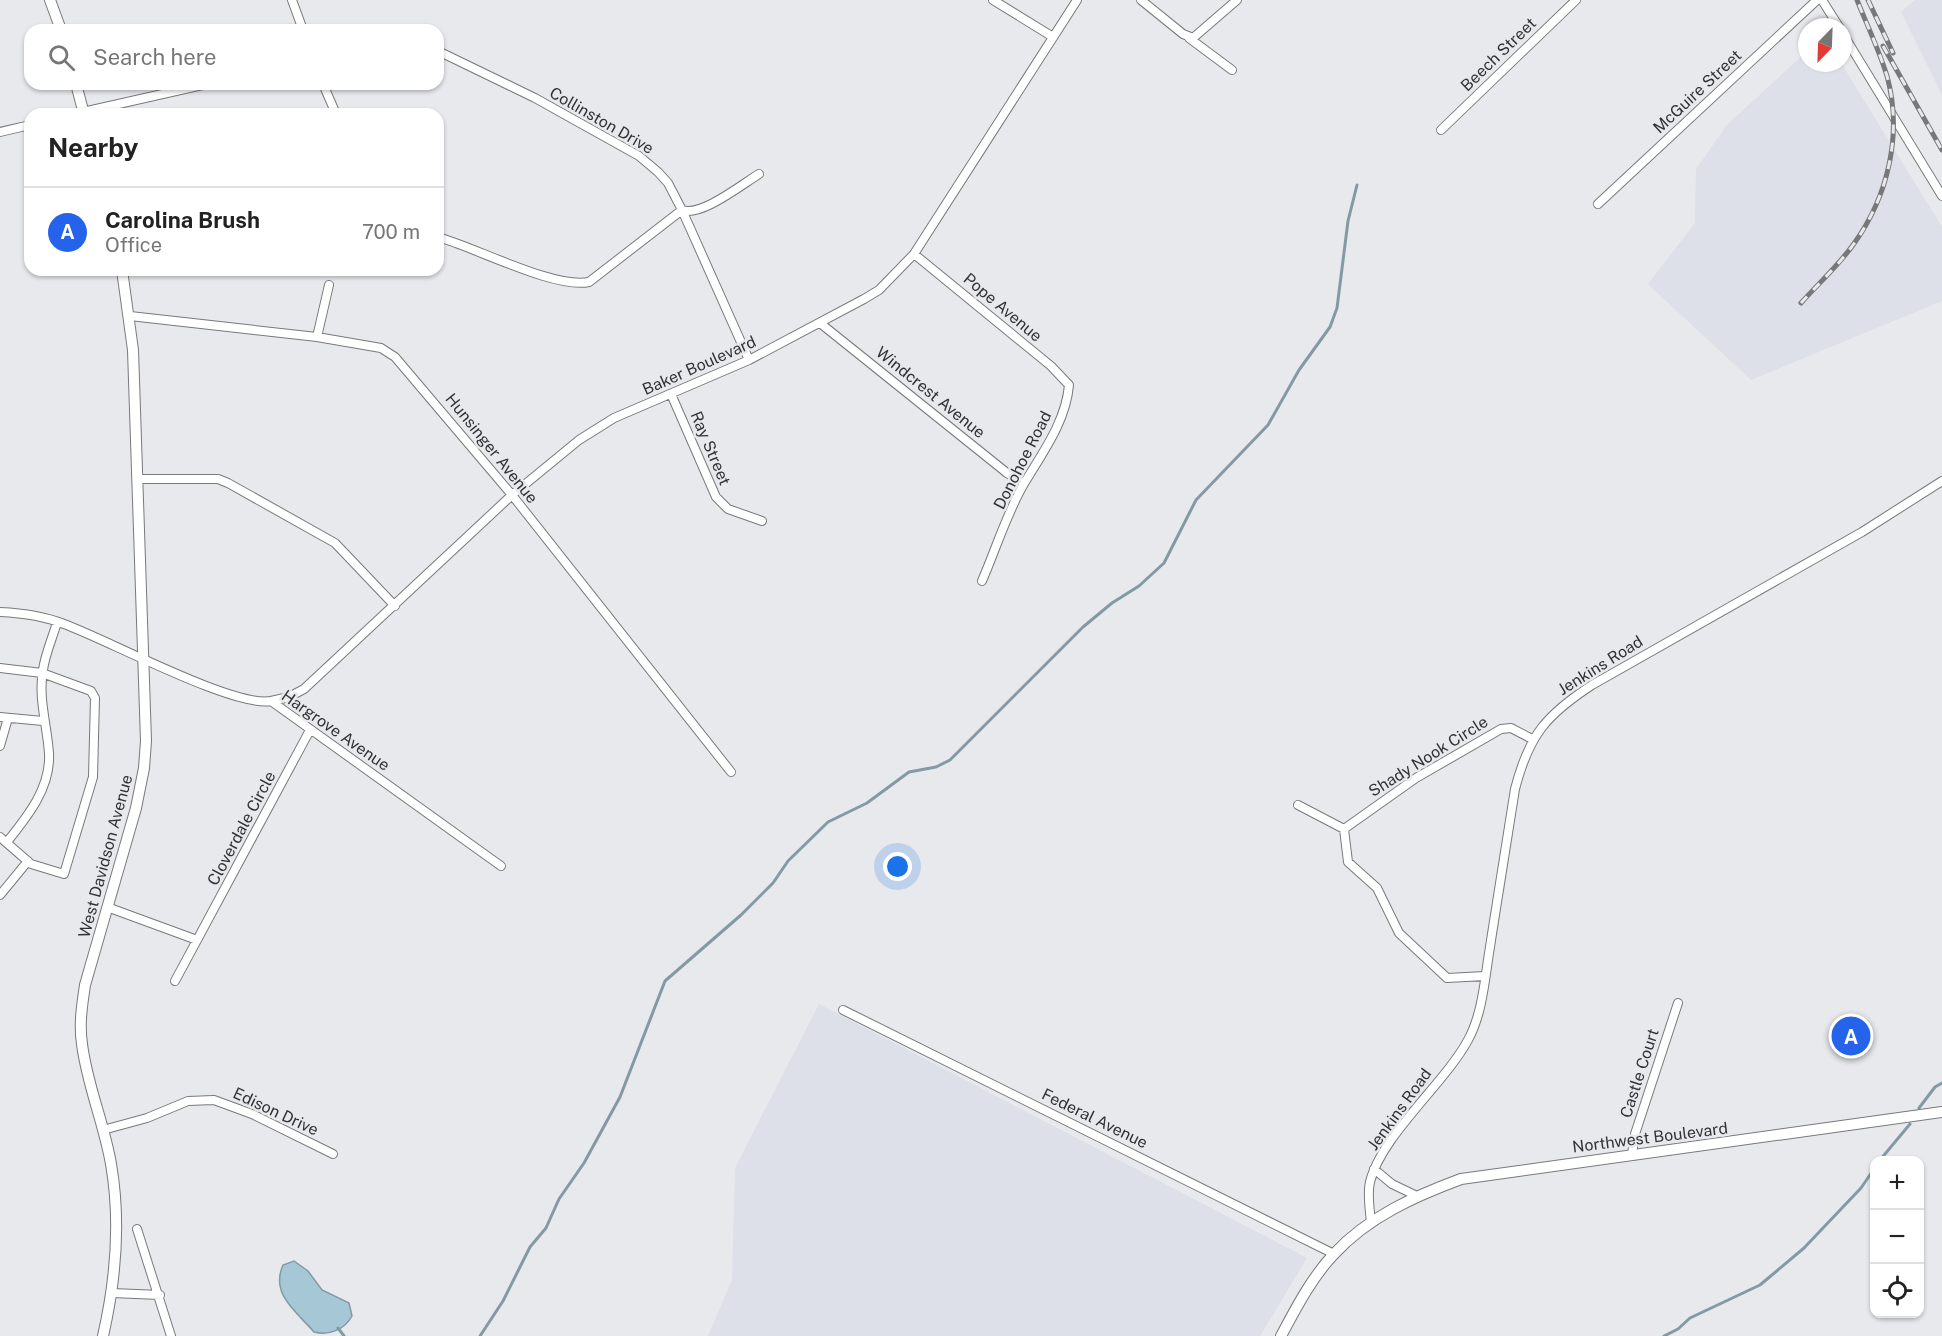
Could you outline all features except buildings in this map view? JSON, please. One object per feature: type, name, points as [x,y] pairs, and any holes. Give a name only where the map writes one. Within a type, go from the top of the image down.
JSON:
[{"type":"street","points":[[50,0],[59,24]]},
{"type":"street","points":[[292,0],[301,24]]},
{"type":"street","points":[[993,0],[1053,37]]},
{"type":"street","name":"Baker Boulevard","points":[[271,701],[289,697],[304,689],[512,495],[557,457],[614,418],[749,360],[879,290],[914,254],[1077,0]]},
{"type":"street","points":[[1141,0],[1232,70]]},
{"type":"street","points":[[1189,38],[1203,32],[1237,0]]},
{"type":"street","name":"Beech Street","points":[[1441,130],[1576,0]]},
{"type":"street","name":"McGuire Street","points":[[1598,204],[1817,0]]},
{"type":"street","points":[[1822,0],[1833,18]]},
{"type":"street","points":[[1852,49],[1942,196]]},
{"type":"street","name":"Collinston Drive","points":[[444,54],[535,98],[639,156],[668,183],[749,360]]},
{"type":"street","points":[[77,90],[80,108]]},
{"type":"street","points":[[103,108],[181,90]]},
{"type":"street","points":[[326,90],[333,108]]},
{"type":"street","points":[[0,132],[24,126]]},
{"type":"street","points":[[444,239],[469,245],[558,282],[576,285],[589,282],[682,210],[690,213],[701,208],[759,174]]},
{"type":"street","name":"Pope Avenue","points":[[914,254],[1051,366],[1069,385]]},
{"type":"street","name":"West Davidson Avenue","points":[[103,1336],[112,1293],[116,1256],[116,1211],[110,1161],[84,1058],[81,1028],[85,985],[144,768],[144,660],[137,479],[130,316],[123,276]]},
{"type":"street","points":[[317,337],[329,285]]},
{"type":"street","name":"Hunsinger Avenue","points":[[130,316],[317,337],[381,348],[395,357],[512,495],[731,772]]},
{"type":"street","name":"Windcrest Avenue","points":[[820,323],[1006,473],[1024,483]]},
{"type":"street","name":"Donohoe Road","points":[[982,581],[1024,483],[1038,463],[1057,426],[1068,401],[1069,385]]},
{"type":"street","name":"Ray Street","points":[[671,394],[716,497],[728,509],[762,521]]},
{"type":"street","points":[[137,479],[218,479],[228,483],[334,543],[395,606]]},
{"type":"street","name":"Jenkins Road","points":[[1371,1223],[1369,1193],[1374,1169],[1395,1137],[1469,1039],[1485,976],[1515,789],[1532,738],[1559,709],[1592,685],[1862,532],[1942,481]]},
{"type":"street","name":"Hargrove Avenue","points":[[0,612],[57,622],[100,638],[144,660],[253,700],[271,701],[501,866]]},
{"type":"street","points":[[0,668],[42,673],[91,692],[95,698],[93,777],[64,874],[28,861],[3,840],[35,807],[43,786],[49,754],[43,721],[42,673],[57,622]]},
{"type":"street","points":[[0,746],[4,718],[43,721]]},
{"type":"street","name":"Shady Nook Circle","points":[[1344,829],[1416,778],[1501,729],[1511,728],[1532,738]]},
{"type":"street","name":"Cloverdale Circle","points":[[176,981],[310,730]]},
{"type":"street","points":[[1298,805],[1344,829],[1348,862],[1377,888],[1399,933],[1447,978],[1485,976]]},
{"type":"street","points":[[0,895],[28,861]]},
{"type":"street","points":[[106,907],[197,940]]},
{"type":"street","name":"Castle Court","points":[[1632,1154],[1635,1134],[1678,1003]]},
{"type":"street","name":"Federal Avenue","points":[[843,1010],[1334,1254]]},
{"type":"street","name":"Edison Drive","points":[[103,1130],[147,1118],[188,1101],[214,1100],[252,1114],[333,1154]]},
{"type":"street","name":"Northwest Boulevard","points":[[1371,1223],[1417,1196],[1478,1175],[1942,1112]]},
{"type":"street","name":"Jenkins Road","points":[[1374,1169],[1392,1184],[1417,1196]]},
{"type":"street","points":[[1281,1336],[1312,1283],[1334,1254],[1371,1223]]},
{"type":"street","points":[[137,1229],[160,1295],[171,1336]]},
{"type":"street","points":[[112,1293],[160,1295]]},
{"type":"shaded area","points":[[1915,0],[1942,0],[1942,95],[1901,12]]},
{"type":"shaded area","points":[[1798,59],[1798,72],[1847,72],[1942,227],[1942,301],[1751,380],[1648,284],[1695,223],[1696,169],[1727,125]]},
{"type":"shaded area","points":[[819,1004],[1307,1258],[1260,1336],[708,1336],[732,1280],[735,1168]]},
{"type":"water","points":[[294,1261],[308,1271],[322,1290],[349,1303],[352,1316],[341,1328],[326,1333],[314,1332],[287,1302],[282,1293],[280,1275],[283,1265]]},
{"type":"waterway","points":[[480,1336],[503,1301],[530,1247],[546,1228],[559,1199],[584,1163],[620,1097],[665,981],[741,915],[773,883],[788,861],[828,822],[867,803],[909,772],[936,767],[950,760],[1083,627],[1112,603],[1139,586],[1164,563],[1196,500],[1268,425],[1299,370],[1330,327],[1337,308],[1348,221],[1357,185]]},
{"type":"waterway","points":[[1919,1108],[1935,1087],[1942,1083]]},
{"type":"waterway","points":[[1883,1156],[1910,1124]]},
{"type":"waterway","points":[[1664,1336],[1678,1329],[1690,1318],[1760,1285],[1804,1248],[1861,1188],[1870,1175]]},
{"type":"waterway","points":[[338,1328],[344,1336]]},
{"type":"railway","points":[[1801,303],[1853,245],[1875,206],[1889,164],[1893,142],[1892,98],[1884,66],[1857,0]]},
{"type":"railway","points":[[1868,0],[1893,53]]},
{"type":"railway","points":[[1883,46],[1942,150]]},
{"type":"place","name":"Carolina Brush","points":[[1851,1036]]}]
